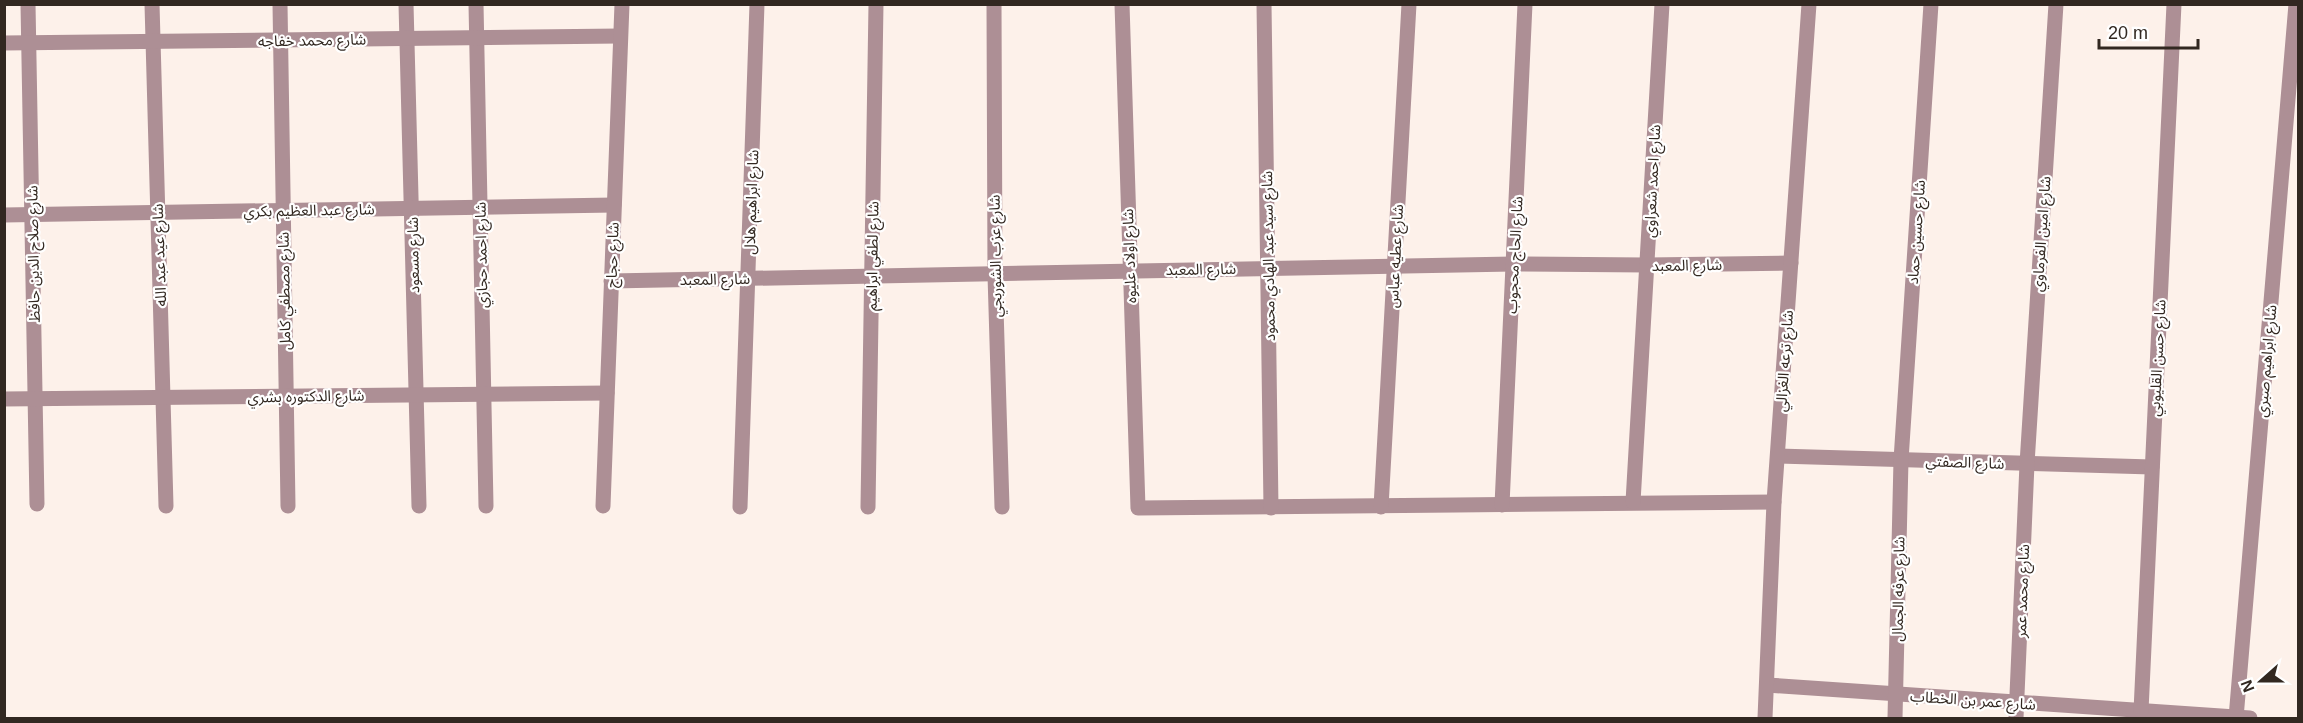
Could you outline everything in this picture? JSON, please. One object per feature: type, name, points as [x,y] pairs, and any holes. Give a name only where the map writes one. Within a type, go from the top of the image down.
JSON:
[{"type":"street","name":"شارع صلاح الدين حافظ","points":[[28,4],[37,504]]},
{"type":"street","name":"شارع عيد عبد الله","points":[[152,4],[166,506]]},
{"type":"street","name":"شارع مصطفي كامل","points":[[280,4],[288,506]]},
{"type":"street","name":"شارع مسعود","points":[[406,4],[419,506]]},
{"type":"street","name":"شارع احمد حجازي","points":[[476,4],[486,506]]},
{"type":"street","name":"شارع حجاج","points":[[603,506],[622,4]]},
{"type":"street","name":"شارع ابراهيم هلال","points":[[740,507],[758,4]]},
{"type":"street","name":"شارع لطفي ابراهيم","points":[[868,507],[876,4]]},
{"type":"street","name":"شارع عزب الشوربجي","points":[[994,4],[995,275],[1002,507]]},
{"type":"street","name":"شارع اولاد عليوه","points":[[1122,4],[1138,508],[1271,508]]},
{"type":"street","name":"شارع سيد عبد الهادي محمود","points":[[1264,4],[1271,508]]},
{"type":"street","name":"شارع عطيه عباس","points":[[1381,507],[1409,4]]},
{"type":"street","name":"شارع الحاج محجوب","points":[[1502,505],[1525,4]]},
{"type":"street","name":"شارع احمد شعراوي","points":[[1633,502],[1662,4]]},
{"type":"street","name":"شارع ترعه الغزالي","points":[[1765,718],[1774,502],[1809,4]]},
{"type":"street","name":"شارع حسين حماد","points":[[1901,460],[1931,4]]},
{"type":"street","name":"شارع امين الفرماوي","points":[[2027,464],[2056,4]]},
{"type":"street","name":"شارع حسن القليوبي","points":[[2140,711],[2174,4]]},
{"type":"street","name":"شارع ابراهيم صبري","points":[[2243,718],[2297,5]]},
{"type":"street","name":"شارع محمد خفاجه","points":[[4,43],[620,36]]},
{"type":"street","name":"شارع عبد العظيم بكري","points":[[4,215],[614,205]]},
{"type":"street","name":"شارع المعبد","points":[[611,281],[1513,264],[1647,266],[1791,264]]},
{"type":"street","name":"شارع الدكتوره بشري","points":[[4,399],[607,393]]},
{"type":"street","name":"شارع الصفتي","points":[[1778,456],[2152,467]]},
{"type":"street","name":"شارع عرفه الجمال","points":[[1895,718],[1901,460]]},
{"type":"street","name":"شارع محمد عمر","points":[[2016,718],[2027,464]]},
{"type":"street","points":[[1271,508],[1774,502]]},
{"type":"street","name":"شارع عمر بن الخطاب","points":[[1767,685],[2243,718]]}]
